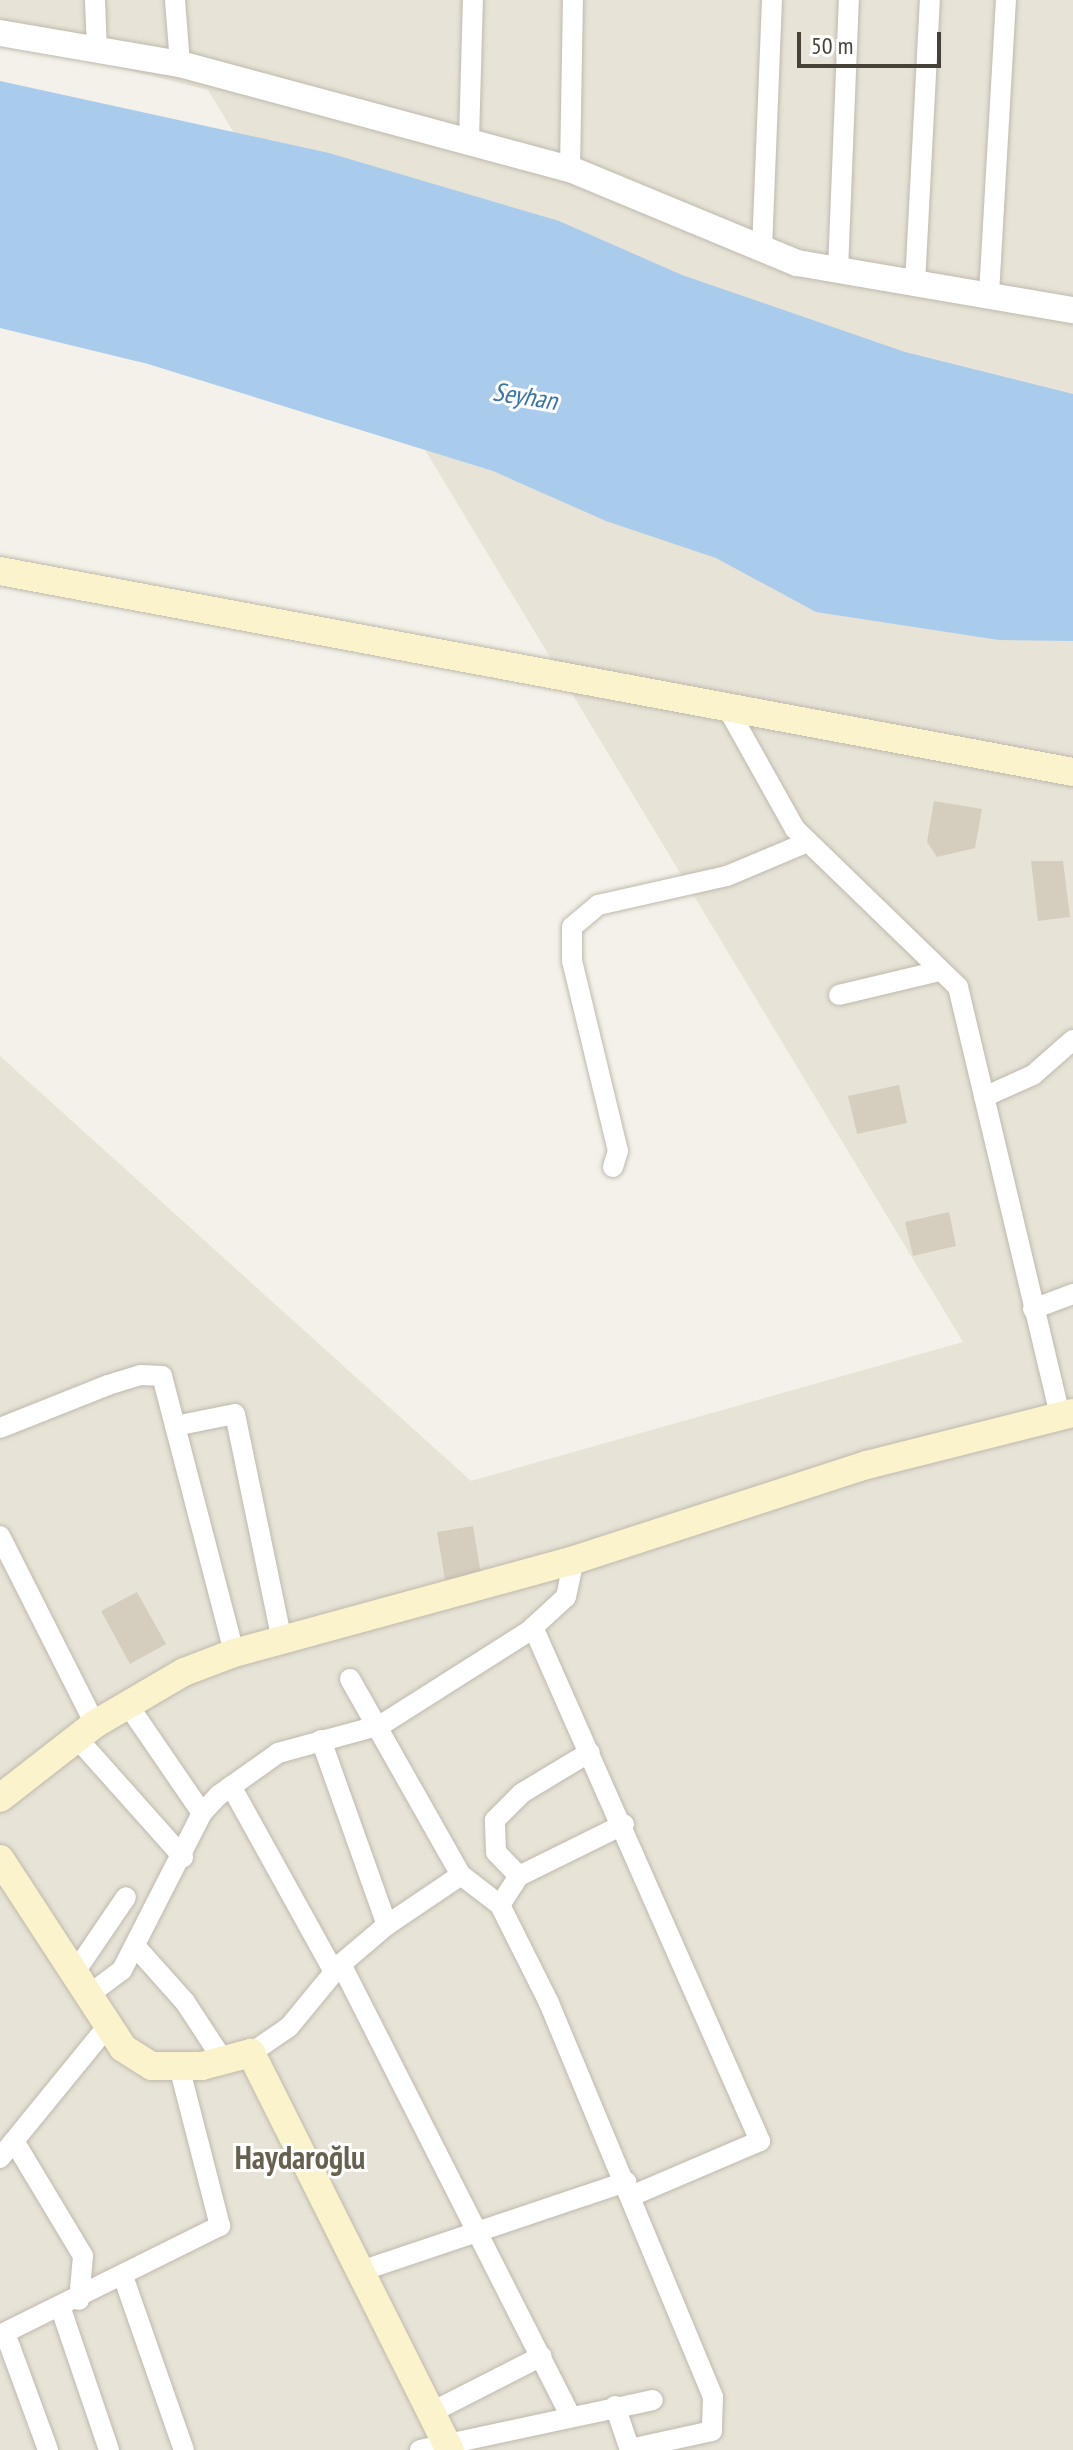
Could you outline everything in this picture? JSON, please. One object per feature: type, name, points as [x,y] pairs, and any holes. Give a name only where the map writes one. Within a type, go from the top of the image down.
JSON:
[{"type":"main road","points":[[0,571],[1073,772]]},
{"type":"main road","points":[[0,1798],[85,1730],[184,1672],[281,1636],[574,1560],[867,1465],[1066,1414]]},
{"type":"main road","points":[[0,1859],[106,2028],[152,2066],[179,2066],[251,2053],[432,2412],[439,2447]]},
{"type":"street","points":[[95,0],[97,51]]},
{"type":"street","points":[[175,0],[180,64]]},
{"type":"street","points":[[469,140],[473,0]]},
{"type":"street","points":[[570,169],[573,0]]},
{"type":"street","points":[[762,249],[772,0]]},
{"type":"street","points":[[838,270],[849,0]]},
{"type":"street","points":[[915,284],[930,0]]},
{"type":"street","points":[[989,294],[1006,0]]},
{"type":"street","points":[[0,33],[180,64],[469,140],[570,169],[762,249],[838,270],[1073,310]]},
{"type":"street","points":[[728,709],[808,842],[958,987],[1033,1309],[1066,1414]]},
{"type":"street","points":[[613,1167],[618,1151],[572,961],[572,927],[598,905],[727,876],[808,842]]},
{"type":"street","points":[[839,995],[940,971]]},
{"type":"street","points":[[984,1097],[1033,1075],[1073,1040]]},
{"type":"street","points":[[1033,1309],[1073,1294]]},
{"type":"street","points":[[0,1428],[156,1373],[162,1376],[234,1653]]},
{"type":"street","points":[[175,1426],[235,1414],[281,1636]]},
{"type":"street","points":[[0,1536],[85,1730],[183,1857]]},
{"type":"street","points":[[79,1986],[122,1970],[183,1857],[202,1813],[231,1786],[278,1753],[381,1725],[533,1627],[566,1597],[574,1560]]},
{"type":"street","points":[[361,2271],[480,2230],[629,2189],[760,2141],[624,1824],[533,1627]]},
{"type":"street","points":[[350,1679],[381,1725],[461,1875],[500,1905],[629,2189],[713,2397],[712,2431],[630,2450],[615,2406]]},
{"type":"street","points":[[128,1705],[202,1813]]},
{"type":"street","points":[[321,1740],[387,1925]]},
{"type":"street","points":[[519,1876],[496,1852],[495,1820],[522,1793],[590,1752]]},
{"type":"street","points":[[231,1786],[338,1968],[480,2230],[570,2415]]},
{"type":"street","points":[[500,1905],[519,1876],[624,1824]]},
{"type":"street","points":[[251,2053],[289,2027],[338,1968],[387,1925],[461,1875]]},
{"type":"street","points":[[79,1986],[126,1897]]},
{"type":"street","points":[[136,1947],[185,2002],[223,2060]]},
{"type":"street","points":[[0,2158],[106,2028]]},
{"type":"street","points":[[48,2450],[2,2334],[124,2279],[220,2226],[179,2066]]},
{"type":"street","points":[[14,2141],[83,2256],[70,2304],[109,2450]]},
{"type":"street","points":[[124,2279],[184,2450]]},
{"type":"street","points":[[432,2412],[542,2356]]},
{"type":"street","points":[[439,2447],[570,2415],[653,2400]]},
{"type":"shaded area","points":[[0,0],[1073,0],[1073,2450],[0,2450],[0,1056],[471,1481],[963,1342],[208,90],[0,38]]},
{"type":"water","name":"Seyhan","points":[[0,81],[329,153],[559,221],[682,275],[905,352],[1073,394],[1073,641],[999,640],[816,612],[716,558],[606,521],[493,471],[148,364],[0,328]]},
{"type":"building","points":[[934,801],[982,809],[975,848],[937,857],[927,842]]},
{"type":"building","points":[[1031,861],[1063,861],[1070,917],[1038,921]]},
{"type":"building","points":[[899,1085],[907,1123],[857,1134],[848,1096]]},
{"type":"building","points":[[949,1212],[956,1246],[913,1256],[905,1222]]},
{"type":"building","points":[[473,1526],[481,1574],[445,1580],[437,1532]]},
{"type":"building","points":[[137,1592],[166,1644],[130,1664],[101,1611]]},
{"type":"district","name":"Haydaroğlu","points":[[300,2157]]}]
